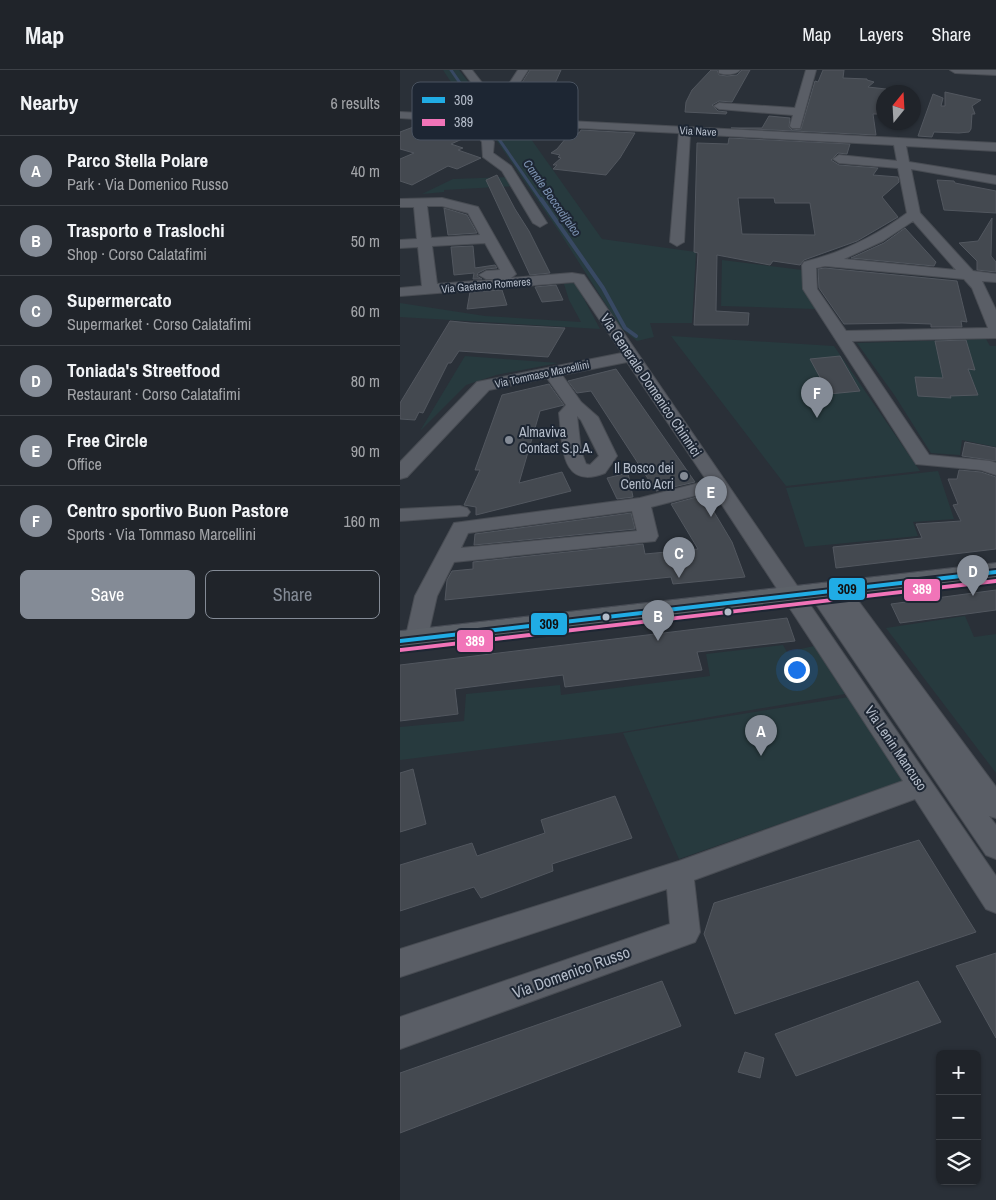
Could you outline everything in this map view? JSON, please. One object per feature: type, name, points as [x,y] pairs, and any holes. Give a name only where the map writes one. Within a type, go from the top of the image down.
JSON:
[{"type":"main road","points":[[408,641],[996,572]]},
{"type":"street","points":[[467,70],[475,82]]},
{"type":"street","points":[[516,82],[523,70]]},
{"type":"street","points":[[723,71],[734,72],[735,70]]},
{"type":"street","points":[[791,136],[812,70]]},
{"type":"street","points":[[955,70],[996,72]]},
{"type":"street","points":[[719,106],[800,112]]},
{"type":"street","name":"Via Nave","points":[[578,123],[996,147]]},
{"type":"street","points":[[677,242],[685,130]]},
{"type":"street","points":[[487,140],[487,154],[507,169],[540,223]]},
{"type":"street","points":[[899,142],[914,214],[979,287],[996,328]]},
{"type":"street","points":[[839,159],[905,165],[996,180]]},
{"type":"street","points":[[420,202],[430,285]]},
{"type":"street","points":[[400,203],[442,202],[473,210],[509,274],[430,285],[400,281]]},
{"type":"street","points":[[827,262],[893,230],[914,214]]},
{"type":"street","points":[[400,244],[489,238]]},
{"type":"street","points":[[996,278],[827,262],[809,265],[810,289],[923,460],[983,465],[996,469]]},
{"type":"street","name":"Via Gaetano Romeres","points":[[400,292],[430,285],[572,277]]},
{"type":"street","name":"Via Generale Domenico Chinnici","points":[[572,277],[581,281],[718,484],[818,594]]},
{"type":"street","points":[[840,336],[996,333]]},
{"type":"street","name":"Via Tommaso Marcellini","points":[[400,473],[483,386],[630,356]]},
{"type":"street","points":[[551,372],[575,406]]},
{"type":"street","points":[[408,641],[426,596],[461,528],[640,504],[718,484]]},
{"type":"street","points":[[446,556],[648,536],[640,504]]},
{"type":"street","points":[[400,515],[460,512]]},
{"type":"street","points":[[818,594],[996,807]]},
{"type":"street","name":"Via Lenin Mancuso","points":[[818,594],[922,786],[996,900]]},
{"type":"street","name":"Via Lenin Mancuso","points":[[818,594],[996,847]]},
{"type":"street","points":[[400,963],[678,873],[922,786]]},
{"type":"street","name":"Via Domenico Russo","points":[[400,1033],[685,932],[678,873]]},
{"type":"green space","points":[[443,70],[459,70],[468,82],[451,82]]},
{"type":"green space","points":[[496,140],[532,140],[602,239],[696,252],[692,323],[650,323],[654,337],[637,341],[621,328],[560,233]]},
{"type":"green space","points":[[509,177],[515,186],[444,190],[444,192],[422,194],[453,179]]},
{"type":"green space","points":[[722,260],[802,270],[802,285],[815,309],[721,306]]},
{"type":"green space","points":[[564,284],[576,284],[600,329],[400,317],[400,303],[485,316],[581,322],[569,300]]},
{"type":"green space","points":[[671,336],[834,346],[920,471],[786,486]]},
{"type":"green space","points":[[986,339],[990,346],[996,346],[996,447],[962,440],[960,455],[931,453],[895,396],[857,343]]},
{"type":"green space","points":[[465,356],[558,363],[496,375],[466,385],[420,431]]},
{"type":"green space","points":[[938,471],[954,519],[913,522],[918,536],[805,547],[786,488]]},
{"type":"green space","points":[[965,616],[974,637],[996,634],[996,773],[886,628]]},
{"type":"green space","points":[[783,645],[787,652],[814,646],[845,694],[617,733],[400,760],[400,727],[464,721],[466,694],[560,685],[561,695],[710,676],[706,654]]},
{"type":"green space","points":[[849,697],[905,780],[679,859],[623,733]]},
{"type":"building","points":[[530,70],[561,70],[556,82],[522,82]]},
{"type":"building","points":[[711,70],[717,70],[719,75],[727,76],[737,75],[742,70],[750,70],[732,102],[719,101],[712,105],[718,111],[727,112],[726,114],[685,112],[686,102],[692,90]]},
{"type":"building","points":[[823,70],[844,70],[843,78],[867,79],[874,82],[868,87],[876,88],[876,114],[873,114],[876,135],[731,128],[762,128],[769,116],[790,118],[789,127],[792,130],[801,129],[815,81],[818,82]]},
{"type":"building","points":[[945,92],[981,100],[972,106],[975,114],[972,114],[969,132],[934,132],[932,137],[918,136],[933,94],[943,98],[941,106],[945,106]]},
{"type":"building","points":[[412,128],[412,140],[460,140],[451,144],[463,148],[458,150],[481,158],[457,169],[448,166],[412,185],[400,181],[400,159],[414,153],[400,149],[400,132]]},
{"type":"building","points":[[581,130],[635,133],[620,158],[606,175],[553,169],[557,165],[553,165],[561,158],[558,157],[560,155],[551,153],[564,140],[578,140]]},
{"type":"building","points":[[729,138],[850,144],[847,154],[838,153],[831,160],[839,165],[878,168],[873,175],[898,177],[899,182],[882,197],[898,217],[857,241],[804,260],[800,265],[773,261],[770,265],[717,255],[716,311],[749,313],[748,325],[694,325],[698,253],[694,252],[697,143],[728,144]],"holes":[[[738,198],[774,198],[775,203],[810,203],[815,235],[742,234]]]},
{"type":"building","points":[[497,175],[529,231],[550,273],[530,275],[486,180]]},
{"type":"building","points":[[937,180],[954,181],[955,183],[996,191],[996,213],[944,210]]},
{"type":"building","points":[[444,208],[467,215],[477,233],[448,235]]},
{"type":"building","points":[[992,218],[991,256],[996,262],[996,272],[977,270],[977,261],[959,243],[978,241]]},
{"type":"building","points":[[905,228],[936,262],[934,266],[851,258],[884,243]]},
{"type":"building","points":[[473,246],[475,268],[495,265],[497,268],[486,269],[478,273],[477,276],[482,279],[473,279],[474,273],[454,275],[451,247]]},
{"type":"building","points":[[825,268],[957,281],[967,322],[961,321],[962,327],[931,327],[931,324],[902,323],[844,324],[819,288],[818,269]]},
{"type":"building","points":[[556,285],[563,300],[542,302],[535,287]]},
{"type":"building","points":[[502,290],[507,305],[467,309],[470,292]]},
{"type":"building","points":[[450,321],[565,328],[548,357],[459,351],[451,363],[448,363],[423,413],[419,412],[415,420],[400,419],[400,403]]},
{"type":"building","points":[[966,340],[975,370],[968,369],[978,395],[950,396],[951,398],[918,396],[915,377],[943,378],[935,341]]},
{"type":"building","points":[[840,356],[860,391],[829,394],[810,359]]},
{"type":"building","points":[[616,369],[695,482],[656,491],[591,391],[577,393],[568,381]]},
{"type":"building","points":[[549,384],[564,405],[540,411],[519,483],[562,472],[571,491],[476,515],[476,507],[464,505],[480,470],[475,470],[502,395]]},
{"type":"building","points":[[965,442],[996,448],[996,461],[962,456]]},
{"type":"building","points":[[959,470],[981,472],[996,477],[996,549],[836,568],[833,547],[922,538],[916,524],[961,521],[953,505],[958,504],[948,479],[957,479]]},
{"type":"building","points":[[628,473],[633,497],[617,499],[607,478]]},
{"type":"building","points":[[704,495],[732,542],[745,577],[673,584],[671,577],[445,600],[447,580],[452,571],[473,569],[473,562],[643,544],[645,554],[698,549],[671,504]]},
{"type":"building","points":[[631,513],[635,529],[474,545],[475,534]]},
{"type":"building","points":[[996,590],[996,610],[900,623],[891,604]]},
{"type":"building","points":[[787,618],[795,641],[697,652],[702,670],[565,687],[563,675],[455,689],[458,714],[400,721],[400,665]]},
{"type":"building","points":[[413,769],[426,824],[400,832],[400,773]]},
{"type":"building","points":[[615,796],[632,838],[552,864],[553,871],[481,898],[474,887],[400,911],[400,865],[472,843],[477,856],[545,833],[541,820]]},
{"type":"building","points":[[919,840],[976,932],[735,1014],[704,934],[714,903]]},
{"type":"building","points":[[996,953],[996,1038],[956,966]]},
{"type":"building","points":[[662,981],[681,1026],[400,1133],[400,1073]]},
{"type":"building","points":[[918,981],[941,1022],[796,1076],[775,1034]]},
{"type":"building","points":[[745,1052],[764,1058],[760,1078],[738,1072]]},
{"type":"waterway","name":"Canale Boccadifalco","points":[[451,70],[459,82]]},
{"type":"waterway","name":"Canale Boccadifalco","points":[[499,140],[541,200]]},
{"type":"waterway","name":"Canale Boccadifalco","points":[[541,199],[603,288],[625,328],[636,336]]},
{"type":"transit line","name":"309","points":[[400,641],[996,572]]},
{"type":"transit line","name":"389","points":[[401,650],[996,581]]},
{"type":"place","name":"Centro sportivo Buon Pastore","points":[[817,418]]},
{"type":"place","name":"Almaviva Contact S.p.A.","points":[[509,440]]},
{"type":"place","name":"Il Bosco dei Cento Acri","points":[[684,476]]},
{"type":"place","name":"Free Circle","points":[[711,517]]},
{"type":"place","name":"Supermercato","points":[[679,578]]},
{"type":"place","name":"Toniada's Streetfood","points":[[973,596]]},
{"type":"place","name":"Trasporto e Traslochi","points":[[658,641]]},
{"type":"place","name":"Parco Stella Polare","points":[[761,756]]}]
